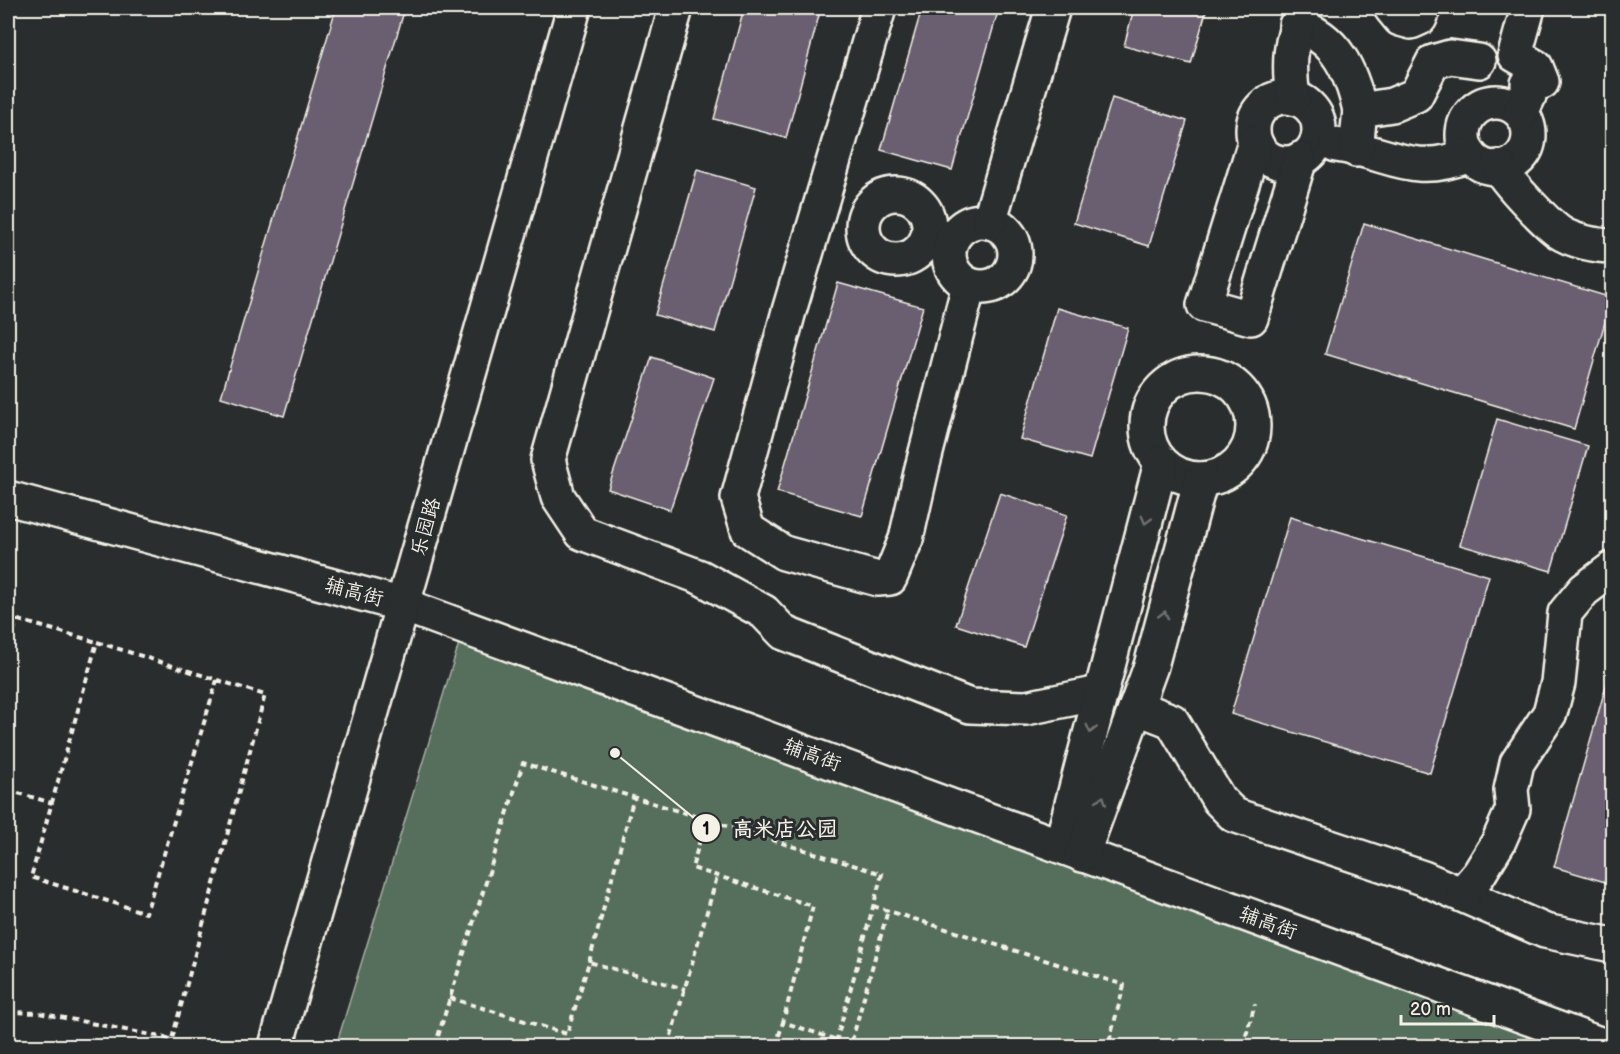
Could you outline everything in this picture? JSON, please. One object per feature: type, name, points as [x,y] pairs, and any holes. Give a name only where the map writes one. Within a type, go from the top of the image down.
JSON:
[{"type":"street","name":"乐园路","points":[[276,1047],[574,8]]},
{"type":"street","points":[[676,8],[548,460],[558,497],[582,533],[700,577],[764,612],[784,633],[970,706],[1026,708],[1100,693]]},
{"type":"street","points":[[879,8],[738,498],[748,530],[784,553],[878,579],[890,578],[906,539],[969,285]]},
{"type":"street","points":[[989,222],[1053,8]]},
{"type":"street","points":[[1391,8],[1400,19],[1411,22],[1420,18],[1424,8]]},
{"type":"street","points":[[1515,54],[1528,8]]},
{"type":"street","points":[[1293,98],[1288,67],[1300,16],[1325,38],[1341,58],[1353,82],[1360,110],[1356,150]]},
{"type":"street","points":[[1360,110],[1392,105],[1416,95],[1433,62],[1450,57],[1479,61],[1490,55],[1515,54],[1536,67],[1542,82],[1528,84],[1529,96],[1521,113]]},
{"type":"street","points":[[1479,61],[1493,76],[1483,90],[1484,104]]},
{"type":"street","points":[[1256,142],[1204,305],[1251,318],[1306,154],[1317,138],[1316,118],[1311,109],[1293,98],[1283,97],[1264,105],[1253,124],[1256,142],[1264,154],[1284,163],[1306,154],[1337,144],[1417,166],[1484,161],[1515,161],[1527,143],[1526,122],[1521,113],[1503,103],[1484,104],[1474,110],[1463,129],[1463,141],[1484,161],[1506,180],[1559,232],[1608,237]]},
{"type":"street","points":[[989,222],[969,224],[940,239],[916,254],[895,260],[884,258],[874,252],[868,244],[864,222],[874,203],[883,197],[904,195],[914,199],[927,215],[940,239],[950,260],[953,270],[969,285],[980,287],[1001,281],[1013,263],[1012,242],[1007,233],[989,222]]},
{"type":"street","points":[[819,211],[864,222]]},
{"type":"street","points":[[1194,372],[1213,373],[1230,381],[1244,394],[1251,411],[1254,430],[1249,448],[1238,463],[1223,474],[1201,479],[1174,474],[1161,463],[1151,449],[1146,433],[1147,416],[1152,400],[1162,387],[1176,377],[1194,372]]},
{"type":"street","points":[[1072,850],[1100,693],[1161,463]]},
{"type":"street","points":[[1072,850],[1136,707],[1151,666],[1201,479]]},
{"type":"street","name":"辅高街","points":[[8,498],[403,606],[1605,1047]]},
{"type":"street","points":[[1462,894],[1498,843],[1513,808],[1511,790],[1517,763],[1550,713],[1558,683],[1565,613],[1584,590],[1612,569]]},
{"type":"street","points":[[1136,707],[1172,721],[1219,800],[1234,815],[1399,870],[1462,894],[1545,931],[1612,945]]},
{"type":"path","points":[[8,617],[97,642],[265,695],[172,1039],[39,1013],[8,1012]]},
{"type":"path","points":[[8,652],[17,619]]},
{"type":"path","points":[[97,642],[31,877],[146,913],[217,680]]},
{"type":"path","points":[[435,1047],[523,763],[882,874],[835,1047]]},
{"type":"path","points":[[8,790],[52,803]]},
{"type":"path","points":[[450,998],[567,1034],[634,797]]},
{"type":"path","points":[[706,819],[692,868],[813,906],[776,1047]]},
{"type":"path","points":[[668,1047],[717,877]]},
{"type":"path","points":[[873,906],[1124,985],[1108,1047]]},
{"type":"path","points":[[858,1047],[851,1044],[888,910]]},
{"type":"path","points":[[589,962],[685,989]]},
{"type":"path","points":[[1243,1047],[1255,1004]]},
{"type":"path","points":[[783,1022],[837,1040]]},
{"type":"green space","points":[[464,627],[1605,1046],[336,1046]]},
{"type":"building","points":[[336,8],[405,8],[284,416],[221,397]]},
{"type":"building","points":[[744,8],[821,8],[786,138],[714,119]]},
{"type":"building","points":[[922,8],[999,8],[952,170],[881,150]]},
{"type":"building","points":[[1134,8],[1207,8],[1191,64],[1124,46]]},
{"type":"building","points":[[1112,98],[1187,121],[1149,246],[1074,223]]},
{"type":"building","points":[[697,170],[756,187],[715,332],[655,315]]},
{"type":"building","points":[[1364,223],[1612,298],[1574,429],[1325,354]]},
{"type":"building","points":[[838,283],[923,307],[862,516],[777,492]]},
{"type":"building","points":[[1057,308],[1128,328],[1090,459],[1020,439]]},
{"type":"building","points":[[652,357],[714,378],[670,510],[608,489]]},
{"type":"building","points":[[1497,419],[1588,446],[1551,571],[1460,545]]},
{"type":"building","points":[[1000,493],[1067,515],[1024,647],[956,625]]},
{"type":"building","points":[[1290,517],[1489,576],[1430,773],[1231,714]]},
{"type":"building","points":[[1612,665],[1612,884],[1554,867]]},
{"type":"place","name":"高米店公园","points":[[615,753]]}]
